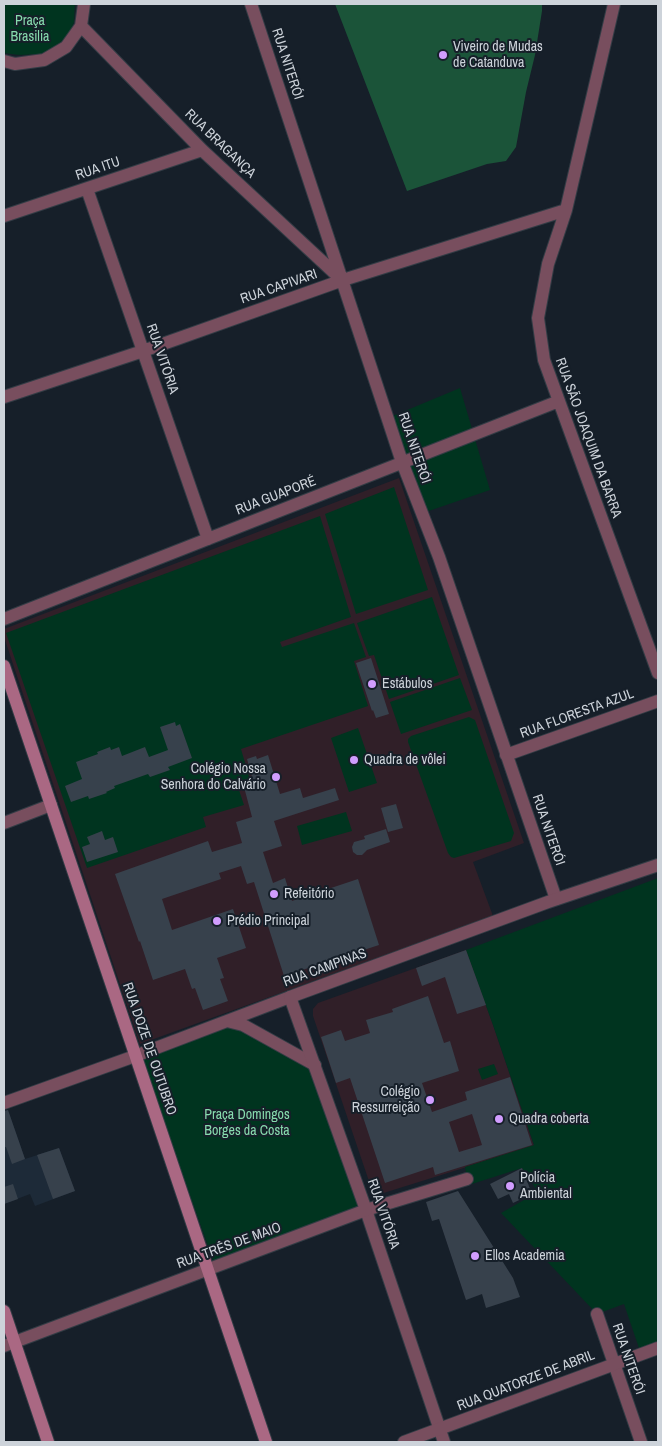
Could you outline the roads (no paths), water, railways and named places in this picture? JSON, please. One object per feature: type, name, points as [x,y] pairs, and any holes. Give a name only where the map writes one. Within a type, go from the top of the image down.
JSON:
[{"type":"main road","name":"RUA DOZE DE OUTUBRO","points":[[4,666],[266,1442]]},
{"type":"main road","points":[[4,1312],[9,1344],[48,1442]]},
{"type":"street","points":[[4,61],[15,64],[44,60],[66,47],[80,26],[84,4]]},
{"type":"street","name":"RUA NITERÓI","points":[[251,4],[402,462],[439,557],[556,899]]},
{"type":"street","name":"RUA SÃO JOAQUIM DA BARRA","points":[[614,4],[566,210],[548,264],[538,318],[544,360],[658,673]]},
{"type":"street","name":"RUA BRAGANÇA","points":[[80,26],[202,150],[343,280]]},
{"type":"street","name":"RUA ITU","points":[[4,216],[202,150]]},
{"type":"street","name":"RUA VITÓRIA","points":[[87,189],[208,539]]},
{"type":"street","name":"RUA CAPIVARI","points":[[4,398],[343,280],[566,210]]},
{"type":"street","name":"RUA GUAPORÉ","points":[[4,619],[559,401]]},
{"type":"street","name":"RUA FLORESTA AZUL","points":[[506,755],[658,701]]},
{"type":"street","points":[[4,823],[51,805]]},
{"type":"street","name":"RUA CAMPINAS","points":[[4,1103],[136,1056],[556,899],[658,865]]},
{"type":"street","name":"RUA VITÓRIA","points":[[290,997],[366,1210],[441,1436]]},
{"type":"street","points":[[227,1021],[250,1028],[314,1065]]},
{"type":"street","name":"RUA TRÊS DE MAIO","points":[[9,1344],[366,1210],[467,1180]]},
{"type":"street","name":"RUA NITERÓI","points":[[597,1314],[641,1442]]},
{"type":"street","name":"RUA QUATORZE DE ABRIL","points":[[404,1442],[441,1436],[613,1364],[658,1348]]},
{"type":"place","name":"Viveiro de Mudas de Catanduva","points":[[443,55]]},
{"type":"place","name":"Estábulos","points":[[372,684]]},
{"type":"place","name":"Quadra de vôlei","points":[[354,760]]},
{"type":"place","name":"Colégio Nossa Senhora do Calvário","points":[[276,777]]},
{"type":"place","name":"Refeitório","points":[[274,894]]},
{"type":"place","name":"Prédio Principal","points":[[217,921]]},
{"type":"place","name":"Colégio Ressurreição","points":[[430,1100]]},
{"type":"place","name":"Quadra coberta","points":[[499,1119]]},
{"type":"place","name":"Polícia Ambiental","points":[[510,1186]]},
{"type":"place","name":"Ellos Academia","points":[[475,1256]]},
{"type":"park label","name":"Praça Brasilia","points":[[30,30]]},
{"type":"park label","name":"Praça Domingos Borges da Costa","points":[[247,1124]]}]
